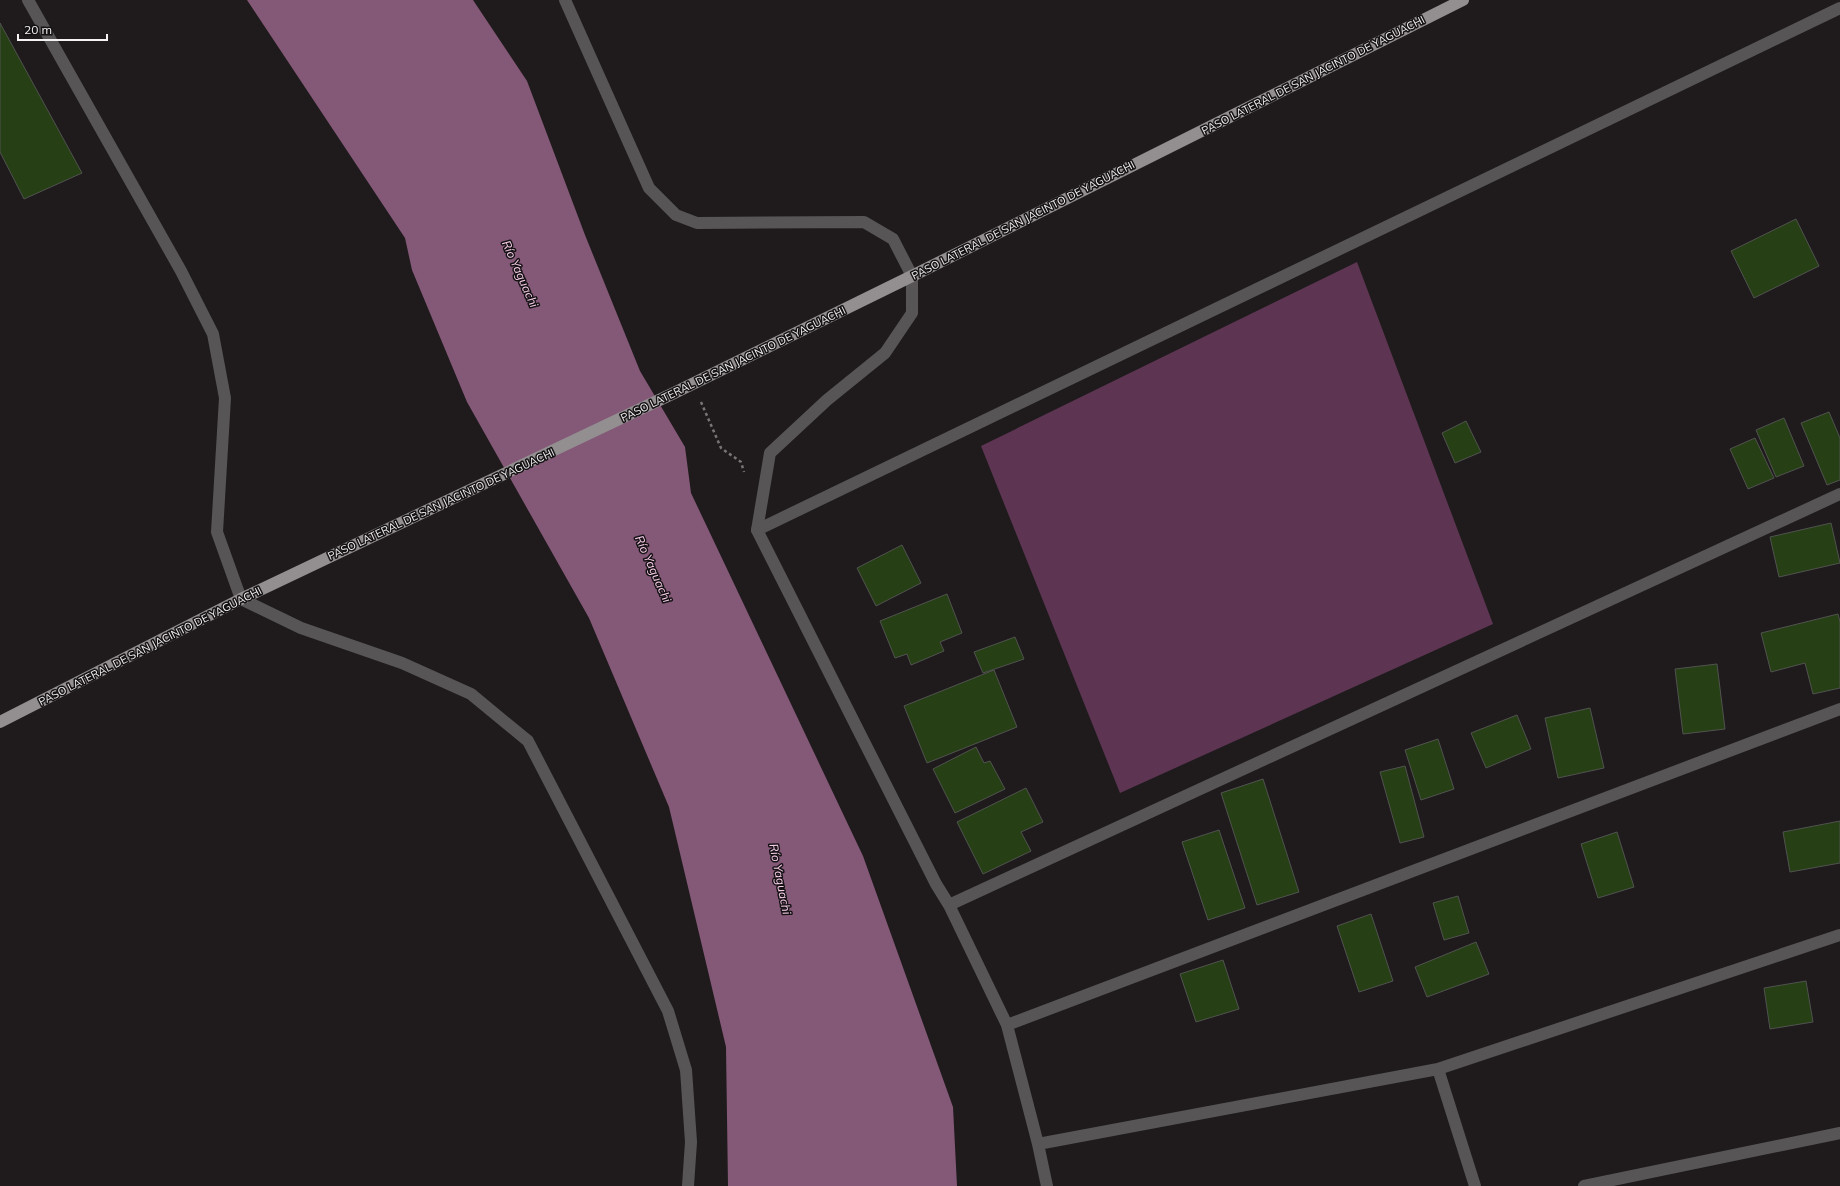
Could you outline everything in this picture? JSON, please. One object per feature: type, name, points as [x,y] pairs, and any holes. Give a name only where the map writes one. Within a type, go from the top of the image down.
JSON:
[{"type":"main road","name":"PASO LATERAL DE SAN JACINTO DE YAGUACHI","points":[[0,722],[241,599],[693,384],[912,276],[1463,0]]},
{"type":"street","points":[[28,0],[181,271],[213,334],[225,398],[217,532],[241,599],[301,628],[402,663],[471,694],[528,741],[668,1011],[686,1070],[691,1142],[688,1186]]},
{"type":"street","points":[[565,0],[649,188],[676,215],[697,223],[864,222],[893,239],[912,276],[912,313],[885,353],[827,400],[770,453],[757,530],[936,884],[949,905],[1007,1025],[1038,1144],[1047,1186]]},
{"type":"street","points":[[757,530],[1840,8]]},
{"type":"street","points":[[949,905],[1840,494]]},
{"type":"street","points":[[1007,1025],[1840,709]]},
{"type":"street","points":[[1038,1144],[1438,1069],[1840,935]]},
{"type":"street","points":[[1438,1069],[1475,1186]]},
{"type":"street","points":[[1584,1186],[1840,1133]]},
{"type":"path","points":[[693,384],[721,448],[741,462],[745,477]]},
{"type":"shaded area","points":[[1357,262],[1493,624],[1120,793],[981,446]]},
{"type":"water","name":"Río Yaguachi","points":[[247,0],[473,0],[527,81],[585,235],[640,371],[685,447],[691,493],[863,856],[953,1107],[957,1186],[728,1186],[726,1047],[669,807],[589,618],[467,402],[412,270],[405,238]]},
{"type":"building","points":[[0,23],[82,173],[24,199],[0,152]]},
{"type":"building","points":[[1796,219],[1819,266],[1754,298],[1731,251]]},
{"type":"building","points":[[1829,412],[1840,438],[1840,480],[1827,485],[1801,423]]},
{"type":"building","points":[[1784,418],[1804,466],[1776,477],[1756,430]]},
{"type":"building","points":[[1466,421],[1481,452],[1455,463],[1442,433]]},
{"type":"building","points":[[1755,438],[1774,478],[1748,489],[1730,449]]},
{"type":"building","points":[[1831,523],[1840,563],[1779,577],[1770,537]]},
{"type":"building","points":[[902,545],[921,583],[876,606],[857,568]]},
{"type":"building","points":[[947,594],[962,633],[940,642],[944,651],[911,665],[907,654],[895,658],[880,621]]},
{"type":"building","points":[[1838,614],[1840,622],[1840,688],[1813,694],[1805,663],[1771,672],[1761,633]]},
{"type":"building","points":[[1015,637],[1024,659],[983,673],[974,652]]},
{"type":"building","points":[[1717,664],[1725,729],[1683,734],[1675,669]]},
{"type":"building","points":[[994,670],[1017,727],[927,763],[904,706]]},
{"type":"building","points":[[1590,708],[1604,768],[1558,778],[1545,718]]},
{"type":"building","points":[[1517,715],[1531,749],[1486,768],[1471,733]]},
{"type":"building","points":[[1438,739],[1454,789],[1421,800],[1405,750]]},
{"type":"building","points":[[976,747],[984,763],[990,761],[1005,789],[955,813],[933,769]]},
{"type":"building","points":[[1405,766],[1424,837],[1400,843],[1380,772]]},
{"type":"building","points":[[1263,779],[1299,892],[1257,905],[1221,793]]},
{"type":"building","points":[[1026,788],[1043,822],[1021,832],[1031,851],[983,874],[957,822]]},
{"type":"building","points":[[1840,821],[1840,863],[1790,872],[1783,832]]},
{"type":"building","points":[[1219,830],[1245,908],[1208,920],[1182,842]]},
{"type":"building","points":[[1617,832],[1634,887],[1598,898],[1581,844]]},
{"type":"building","points":[[1458,896],[1469,933],[1444,940],[1433,903]]},
{"type":"building","points":[[1371,914],[1393,981],[1359,992],[1337,926]]},
{"type":"building","points":[[1476,942],[1489,974],[1427,997],[1415,967]]},
{"type":"building","points":[[1223,960],[1239,1009],[1196,1022],[1180,974]]},
{"type":"building","points":[[1806,981],[1813,1022],[1770,1029],[1764,988]]}]
